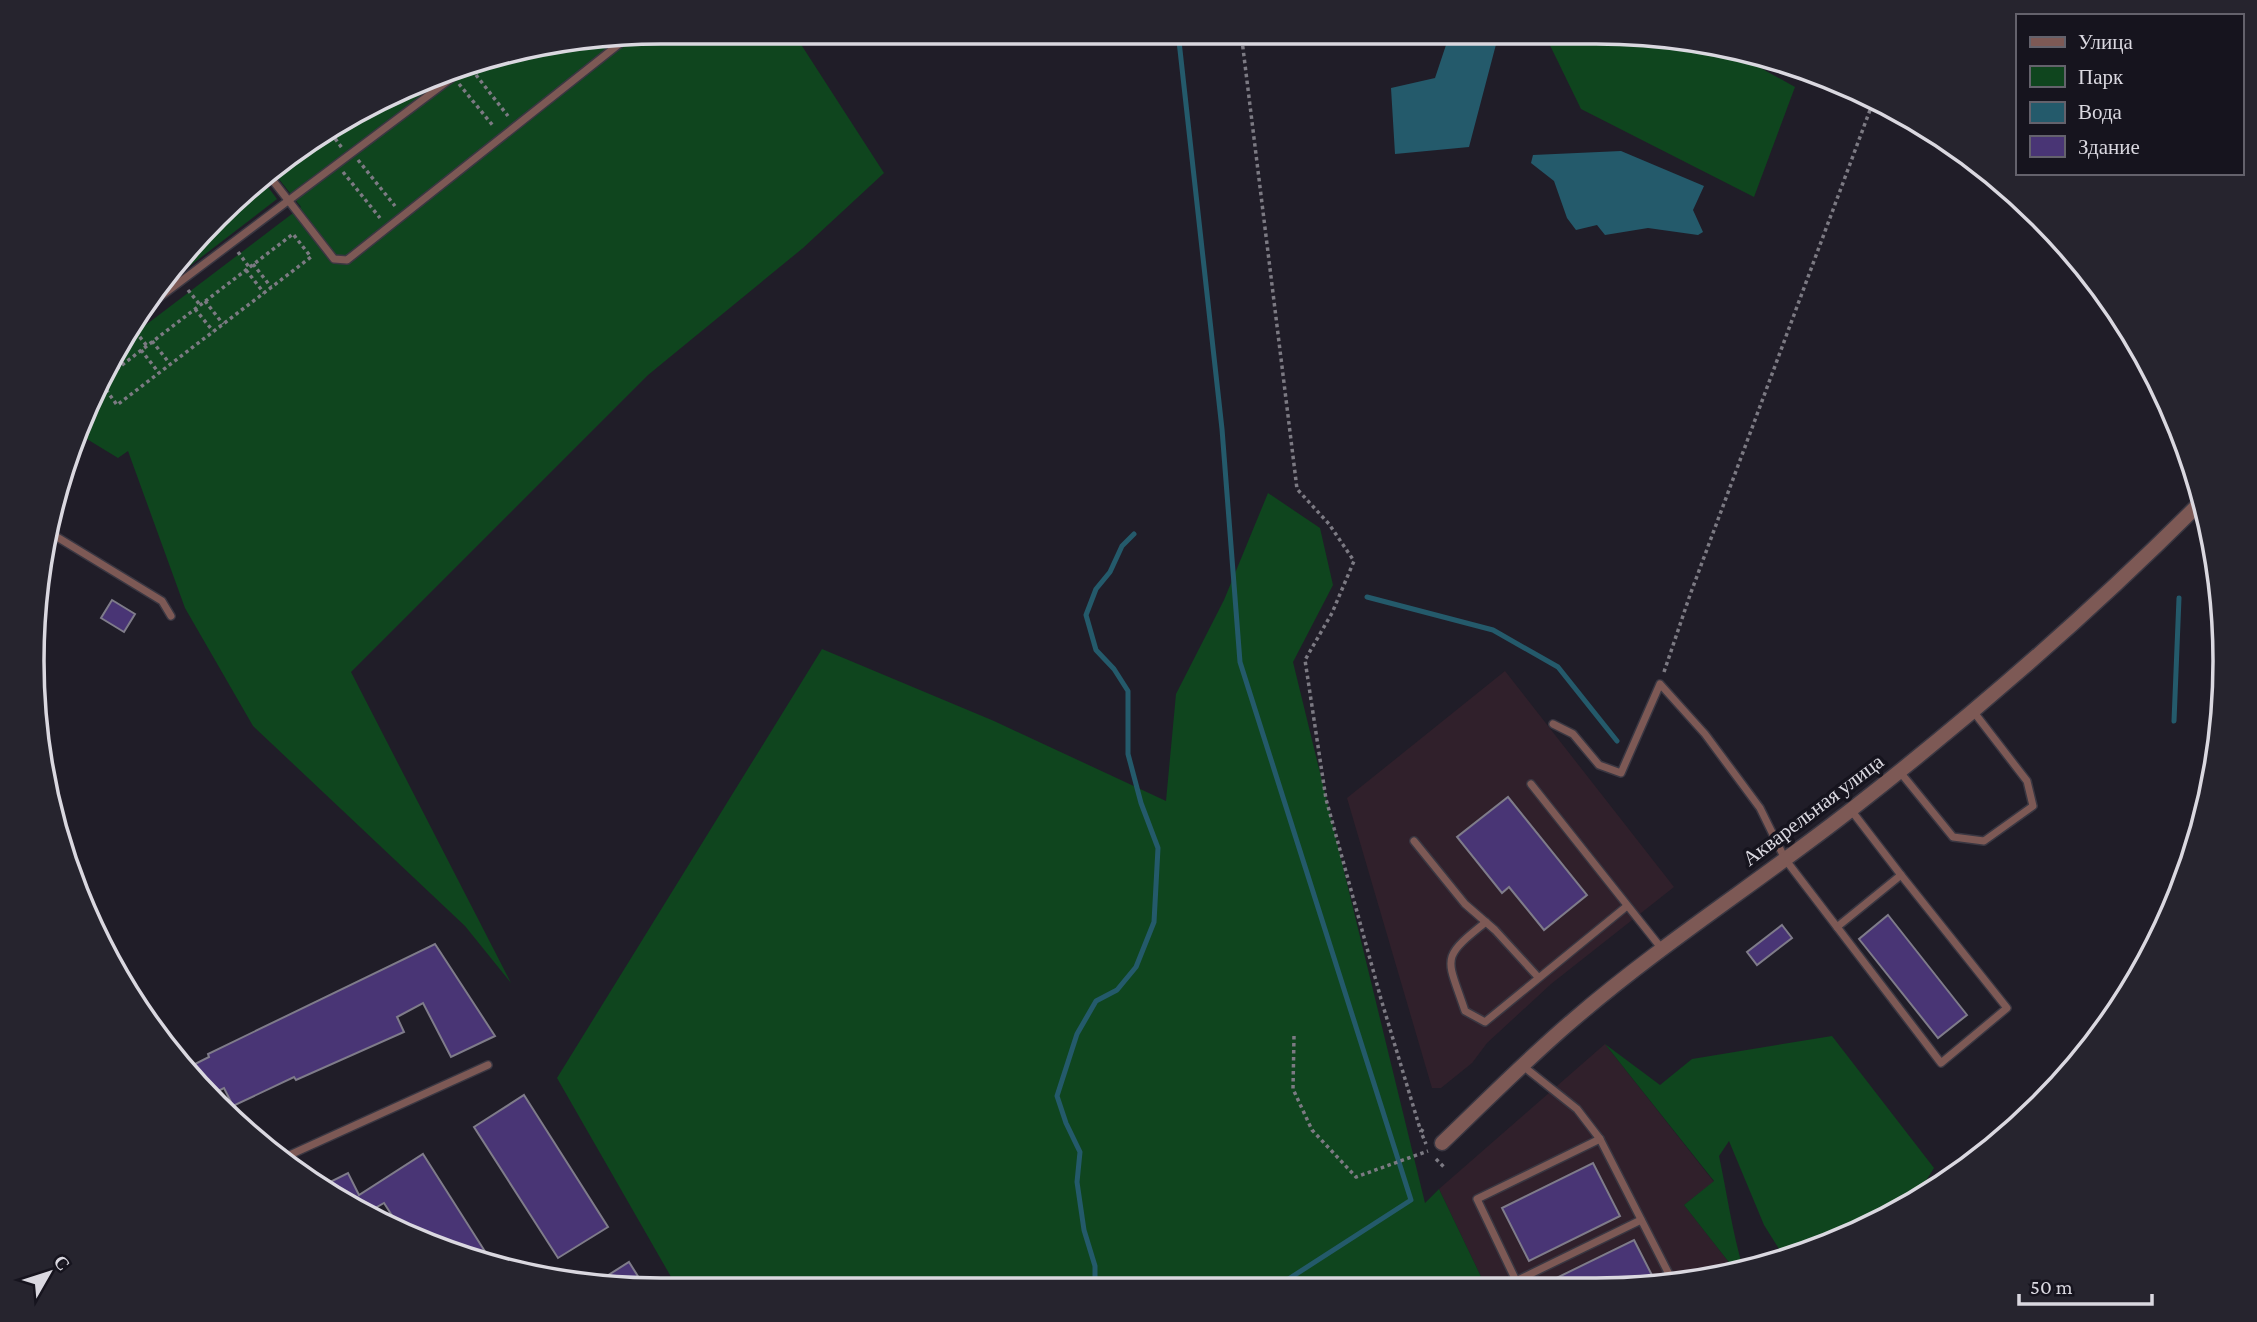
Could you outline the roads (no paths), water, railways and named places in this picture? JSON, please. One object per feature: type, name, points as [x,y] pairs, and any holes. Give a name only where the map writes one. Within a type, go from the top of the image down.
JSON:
[{"type":"street","name":"Акварельная улица","points":[[1442,1143],[1573,1019],[1851,810],[1972,711],[2154,549],[2194,509]]},
{"type":"lane","points":[[273,181],[334,258],[347,260],[618,45]]},
{"type":"lane","points":[[166,293],[446,83]]},
{"type":"lane","points":[[57,537],[162,601],[171,616]]},
{"type":"lane","points":[[1553,724],[1573,734],[1599,765],[1621,773],[1660,684],[1705,734],[1760,808],[1785,859],[1941,1063],[2007,1008],[1851,810]]},
{"type":"lane","points":[[1899,771],[1953,836],[1984,841],[2033,806],[2027,782],[1972,711]]},
{"type":"lane","points":[[1531,784],[1662,950]]},
{"type":"lane","points":[[1414,841],[1465,904],[1486,922],[1538,977]]},
{"type":"lane","points":[[1837,927],[1901,875]]},
{"type":"lane","points":[[1486,922],[1456,946],[1449,964],[1465,1011],[1485,1022],[1627,906]]},
{"type":"lane","points":[[290,1155],[488,1065]]},
{"type":"lane","points":[[1523,1065],[1577,1109],[1600,1139],[1669,1274]]},
{"type":"lane","points":[[1515,1278],[1477,1199],[1600,1139]]},
{"type":"lane","points":[[1531,1278],[1641,1220]]},
{"type":"water","points":[[1446,44],[1496,44],[1469,147],[1395,154],[1391,88],[1435,78]]},
{"type":"water","points":[[1621,151],[1704,186],[1693,210],[1703,232],[1698,235],[1648,228],[1605,235],[1597,225],[1576,230],[1567,218],[1554,181],[1531,163],[1533,155]]},
{"type":"waterway","points":[[1179,44],[1222,429],[1240,662],[1411,1200],[1290,1278]]},
{"type":"waterway","points":[[1095,1278],[1095,1266],[1084,1230],[1077,1182],[1080,1152],[1057,1096],[1077,1034],[1096,1001],[1117,990],[1136,967],[1154,922],[1158,848],[1141,803],[1128,754],[1128,691],[1114,669],[1096,650],[1086,615],[1096,589],[1110,572],[1122,546],[1134,534]]},
{"type":"waterway","points":[[1367,597],[1493,630],[1558,667],[1617,741]]},
{"type":"waterway","points":[[2174,721],[2179,598]]}]
